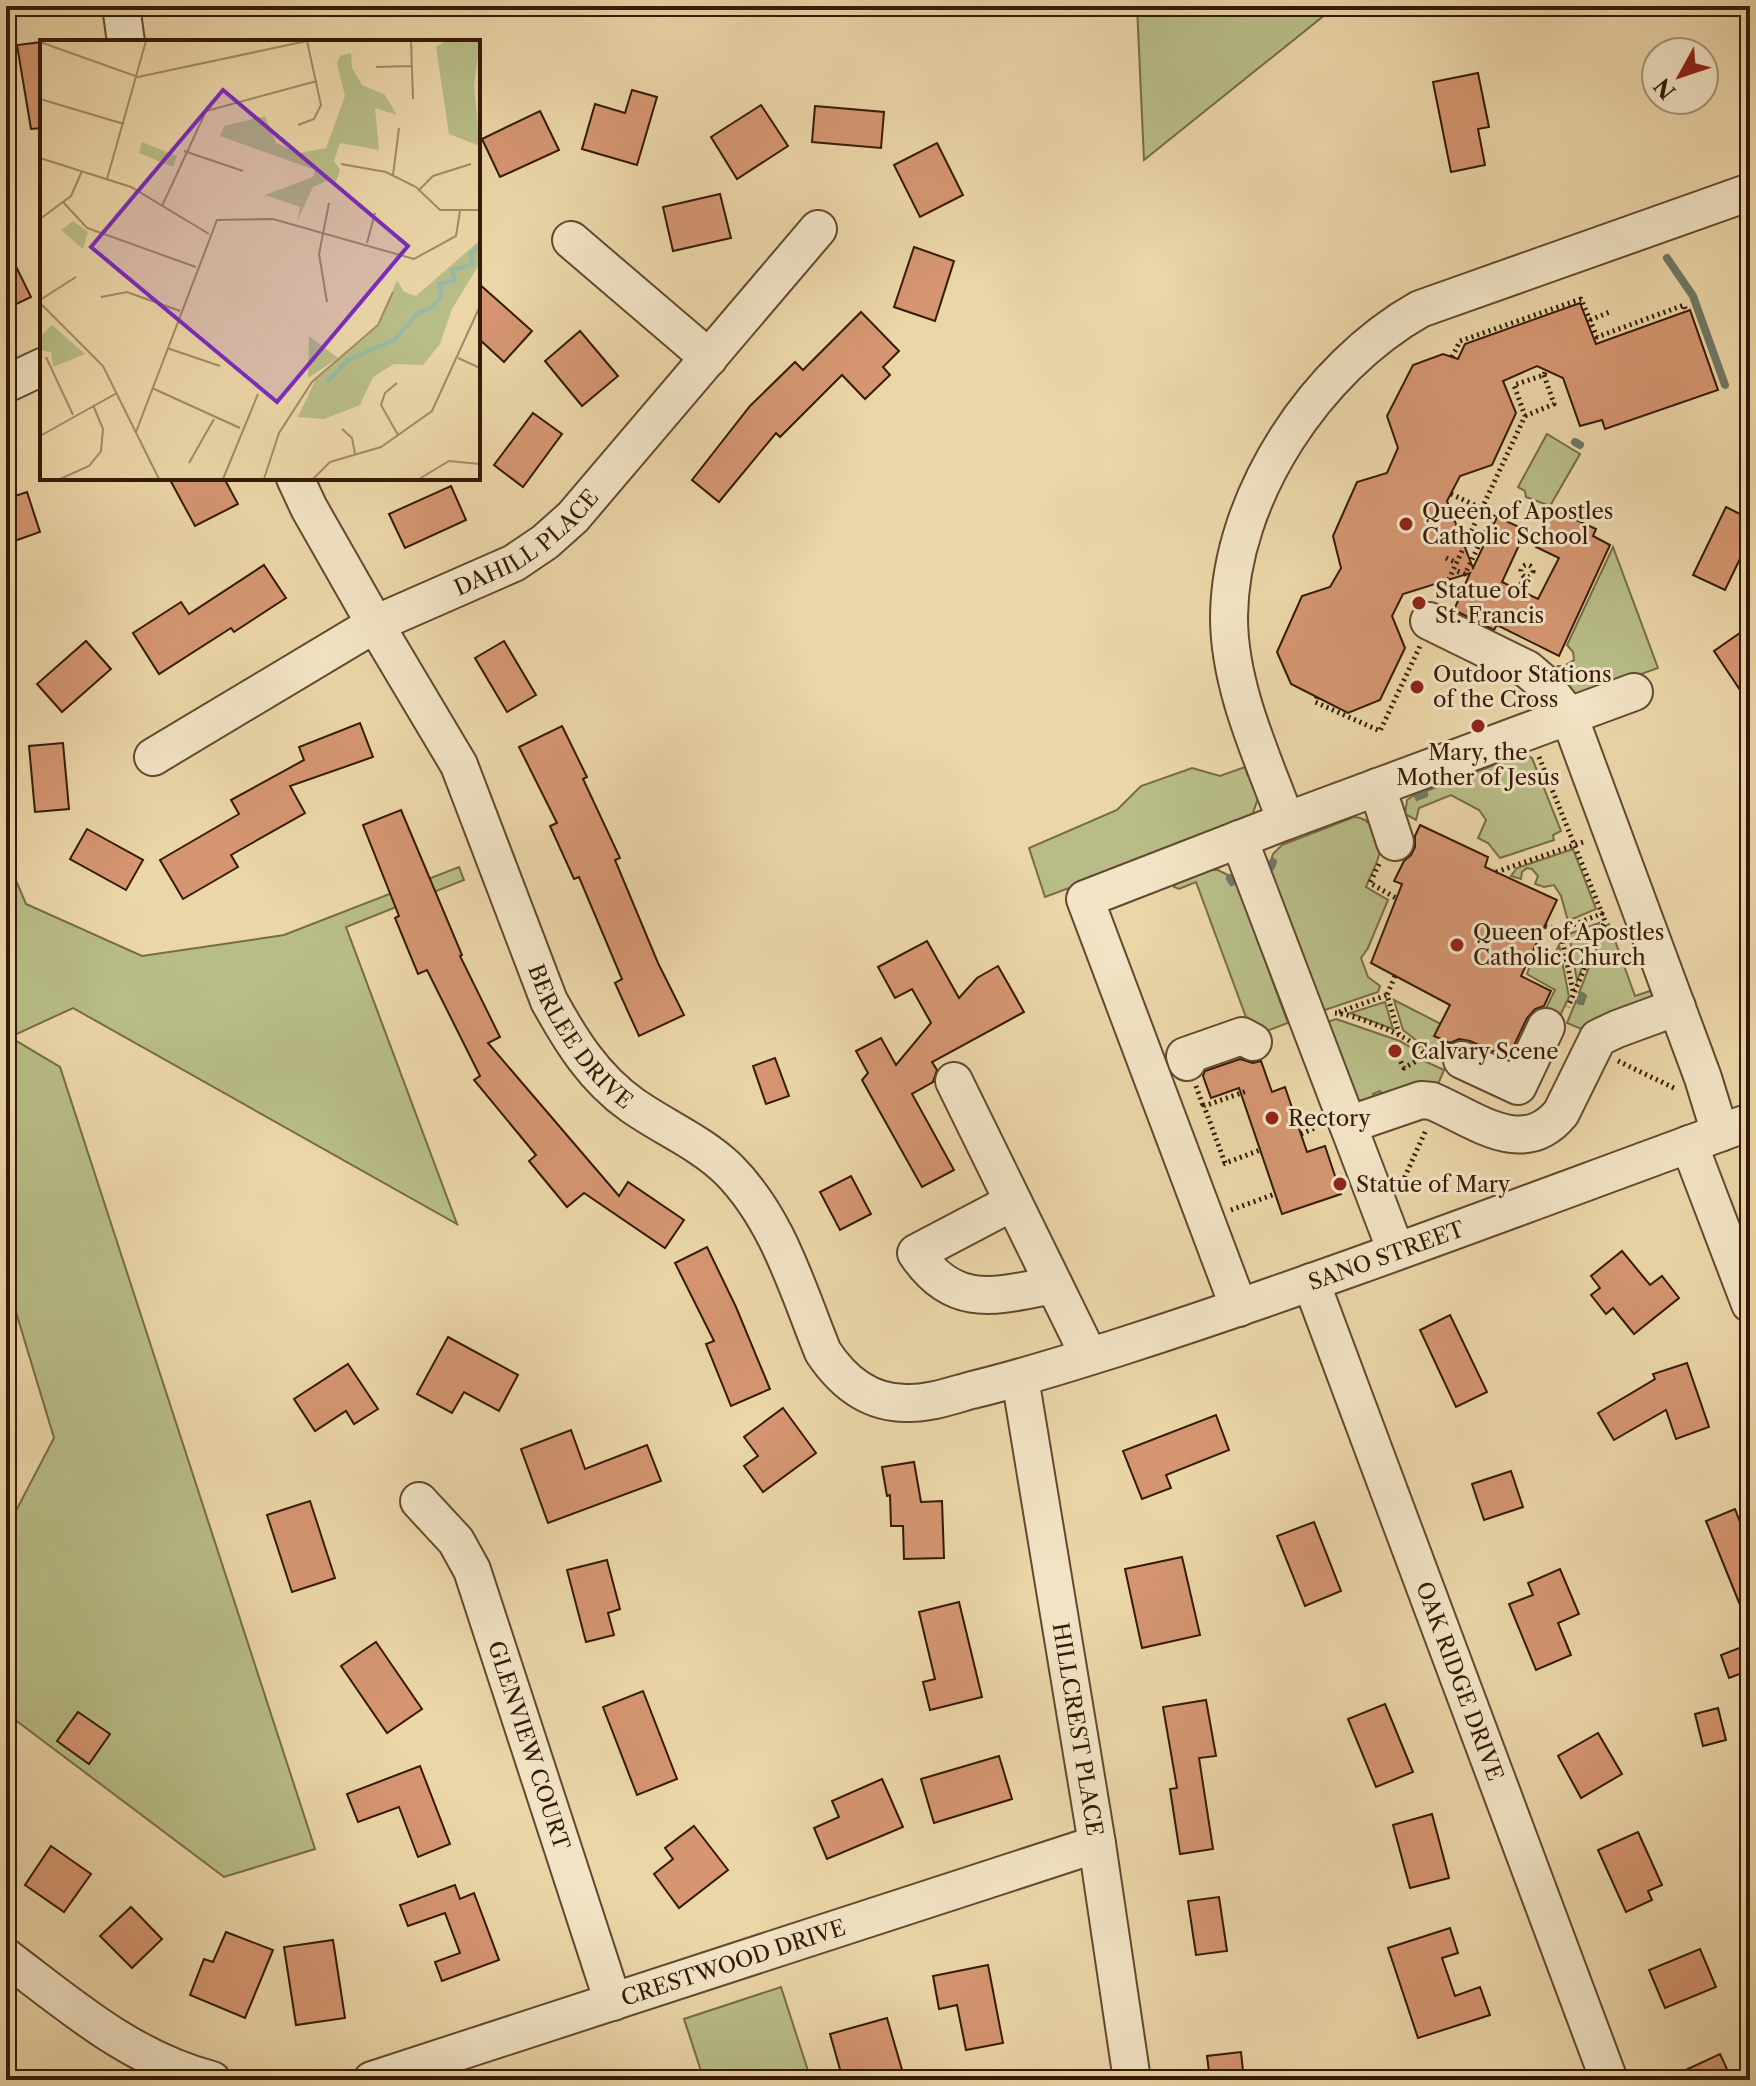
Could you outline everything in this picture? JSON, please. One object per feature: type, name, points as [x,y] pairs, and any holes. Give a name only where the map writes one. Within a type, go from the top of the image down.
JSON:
[{"type":"street","points":[[121,6],[126,40]]},
{"type":"street","points":[[1286,821],[1240,693],[1229,617],[1232,583],[1244,532],[1259,491],[1301,417],[1333,377],[1365,346],[1391,325],[1420,309],[1750,192]]},
{"type":"street","name":"DAHILL PLACE","points":[[153,757],[375,624],[514,563],[545,542],[573,517],[818,229]]},
{"type":"street","points":[[571,240],[709,358]]},
{"type":"street","points":[[6,384],[40,368]]},
{"type":"street","name":"BERLEE DRIVE","points":[[296,480],[375,624],[459,765],[549,1001],[569,1038],[593,1070],[632,1106],[698,1145],[727,1168],[754,1199],[774,1230],[823,1352],[849,1385],[868,1396],[905,1403],[924,1402],[1020,1378]]},
{"type":"street","points":[[1429,621],[1527,669],[1541,681],[1569,716],[1677,1007],[1720,1133],[1750,1304]]},
{"type":"street","points":[[1239,1308],[1085,899],[1634,692]]},
{"type":"street","points":[[1377,787],[1395,842]]},
{"type":"street","points":[[1239,839],[1323,1017],[1348,1125],[1396,1251]]},
{"type":"street","points":[[1348,1125],[1421,1100],[1432,1101],[1506,1134],[1533,1135],[1553,1123],[1561,1113],[1598,1038],[1677,1007]]},
{"type":"street","points":[[1454,1063],[1518,1086],[1546,1027]]},
{"type":"street","points":[[1187,1062],[1185,1056],[1242,1036],[1253,1042]]},
{"type":"street","points":[[954,1081],[1089,1356]]},
{"type":"street","name":"SANO STREET","points":[[1020,1378],[1239,1308],[1720,1133]]},
{"type":"street","points":[[1013,1202],[916,1253],[924,1266],[956,1291],[980,1297],[1054,1285]]},
{"type":"street","name":"OAK RIDGE DRIVE","points":[[1311,1282],[1609,2080]]},
{"type":"street","name":"HILLCREST PLACE","points":[[1020,1378],[1097,1844],[1132,2080]]},
{"type":"street","name":"GLENVIEW COURT","points":[[419,1501],[456,1541],[472,1570],[613,2002]]},
{"type":"street","name":"CRESTWOOD DRIVE","points":[[372,2080],[1097,1844]]},
{"type":"street","points":[[6,1957],[111,2036],[147,2057],[212,2080]]},
{"type":"path","points":[[1452,357],[1460,341],[1581,299],[1595,338],[1684,305],[1686,311]]},
{"type":"path","points":[[1590,320],[1612,311]]},
{"type":"path","points":[[1317,697],[1315,702],[1380,731],[1525,416],[1554,404],[1544,374],[1514,385],[1525,416]]},
{"type":"path","points":[[1446,558],[1465,574],[1494,514],[1451,494]]},
{"type":"path","points":[[1518,590],[1525,577]]},
{"type":"path","points":[[1540,749],[1538,755],[1578,844],[1604,913],[1605,921],[1573,993],[1560,930]]},
{"type":"path","points":[[1496,872],[1578,844]]},
{"type":"path","points":[[1370,883],[1396,898]]},
{"type":"path","points":[[1545,926],[1560,930],[1604,913]]},
{"type":"path","points":[[1395,976],[1387,995],[1400,1035]]},
{"type":"path","points":[[1323,1017],[1387,995]]},
{"type":"path","points":[[1323,1017],[1400,1035],[1415,1044],[1425,1056],[1454,1063]]},
{"type":"path","points":[[1395,1051],[1404,1068],[1425,1056]]},
{"type":"path","points":[[1225,1163],[1204,1106],[1247,1091]]},
{"type":"path","points":[[1189,1176],[1260,1150]]},
{"type":"path","points":[[1205,1219],[1275,1194]]},
{"type":"green space","points":[[1137,6],[1336,6],[1144,160]]},
{"type":"green space","points":[[1547,434],[1580,454],[1550,506],[1526,497],[1525,491],[1518,487]]},
{"type":"green space","points":[[1613,547],[1658,668],[1576,698],[1556,669],[1574,660],[1573,652],[1567,645]]},
{"type":"green space","points":[[1523,754],[1532,758],[1561,831],[1553,835],[1554,840],[1500,858],[1488,843],[1478,838],[1486,820],[1479,810],[1451,795],[1419,808],[1416,820],[1405,814],[1407,800],[1414,795],[1417,800],[1427,796],[1426,791]]},
{"type":"green space","points":[[1245,767],[1248,776],[1252,775],[1259,795],[1252,816],[1185,845],[1045,897],[1029,848],[1117,810],[1141,786],[1192,768],[1220,776]]},
{"type":"green space","points":[[1354,817],[1369,823],[1379,844],[1378,859],[1366,887],[1388,900],[1361,958],[1368,977],[1380,986],[1378,992],[1319,1012],[1269,867],[1273,854],[1282,845]]},
{"type":"green space","points":[[1573,849],[1596,909],[1568,921],[1561,896],[1554,885],[1544,887],[1535,884],[1538,876],[1532,869],[1522,872],[1521,879],[1511,876],[1517,868]]},
{"type":"green space","points":[[6,857],[26,904],[142,956],[284,935],[459,867],[464,880],[346,927],[457,1224],[73,1008],[10,1037],[60,1067],[315,1849],[224,1877],[6,1713],[6,1530],[54,1438],[6,1279]]},
{"type":"green space","points":[[1209,870],[1218,870],[1230,876],[1231,884],[1236,882],[1288,1023],[1253,1036],[1196,882],[1179,889],[1174,887],[1176,882]]},
{"type":"green space","points":[[1599,923],[1577,981],[1569,934]]},
{"type":"green space","points":[[1609,924],[1635,996],[1653,990],[1658,997],[1586,1031],[1567,1023],[1576,1001],[1583,1004],[1586,996],[1579,993],[1605,927]]},
{"type":"green space","points":[[1559,945],[1569,997],[1558,1020],[1544,1012],[1555,990],[1527,974],[1532,960],[1549,966]]},
{"type":"green space","points":[[1394,1000],[1441,1024],[1435,1036],[1456,1045],[1448,1061],[1428,1053],[1403,1030]]},
{"type":"green space","points":[[1385,1002],[1393,1029],[1350,1013]]},
{"type":"green space","points":[[1336,1019],[1400,1041],[1413,1049],[1420,1059],[1444,1070],[1436,1089],[1384,1097],[1380,1091],[1373,1094],[1377,1101],[1368,1103],[1354,1098],[1324,1023]]},
{"type":"green space","points":[[781,1987],[811,2080],[704,2080],[684,2019]]},
{"type":"building","points":[[40,42],[40,128],[31,129],[17,45]]},
{"type":"building","points":[[1478,73],[1489,127],[1478,129],[1485,165],[1451,172],[1433,82]]},
{"type":"building","points":[[632,90],[657,97],[637,165],[582,149],[595,104],[625,113]]},
{"type":"building","points":[[761,105],[788,146],[737,179],[711,137]]},
{"type":"building","points":[[815,106],[884,112],[881,148],[812,142]]},
{"type":"building","points":[[540,111],[559,150],[500,177],[482,139]]},
{"type":"building","points":[[937,143],[963,195],[920,217],[894,165]]},
{"type":"building","points":[[720,194],[731,238],[673,251],[663,207]]},
{"type":"building","points":[[6,246],[31,297],[6,309]]},
{"type":"building","points":[[914,247],[954,261],[935,321],[894,307]]},
{"type":"building","points":[[480,285],[532,331],[504,362],[480,340]]},
{"type":"building","points":[[1580,303],[1596,344],[1690,310],[1718,390],[1605,429],[1602,420],[1580,426],[1563,378],[1537,366],[1503,381],[1516,413],[1492,465],[1460,476],[1447,501],[1473,568],[1497,517],[1526,530],[1502,582],[1538,599],[1559,558],[1536,547],[1553,509],[1596,529],[1593,536],[1610,545],[1559,656],[1497,625],[1494,630],[1454,610],[1470,573],[1403,594],[1392,616],[1405,648],[1380,700],[1348,713],[1291,684],[1277,652],[1302,596],[1330,587],[1341,568],[1333,536],[1357,482],[1387,473],[1398,448],[1387,416],[1413,365],[1443,354],[1458,359],[1465,344]]},
{"type":"building","points":[[861,312],[899,351],[883,367],[890,375],[865,399],[842,375],[780,437],[776,433],[719,502],[692,480],[750,406],[795,362],[803,370]]},
{"type":"building","points":[[580,331],[618,376],[582,406],[545,361]]},
{"type":"building","points":[[533,413],[562,434],[523,487],[494,465]]},
{"type":"building","points":[[170,480],[225,480],[238,504],[195,526]]},
{"type":"building","points":[[451,486],[466,520],[405,548],[389,514]]},
{"type":"building","points":[[27,492],[40,532],[6,544],[6,499]]},
{"type":"building","points":[[1726,507],[1750,519],[1750,538],[1725,590],[1693,575]]},
{"type":"building","points":[[264,565],[286,598],[234,632],[231,628],[159,674],[133,633],[181,602],[189,614]]},
{"type":"building","points":[[1750,626],[1750,705],[1714,651]]},
{"type":"building","points":[[86,641],[111,669],[62,712],[37,684]]},
{"type":"building","points":[[504,641],[536,695],[507,712],[475,658]]},
{"type":"building","points":[[360,723],[373,757],[290,786],[305,813],[231,855],[238,867],[183,899],[160,860],[239,814],[231,800],[304,760],[299,747]]},
{"type":"building","points":[[562,726],[620,858],[615,860],[658,963],[684,1015],[639,1036],[615,983],[622,979],[579,877],[574,879],[550,826],[557,823],[519,747]]},
{"type":"building","points":[[63,743],[69,809],[35,812],[29,746]]},
{"type":"building","points":[[401,810],[460,956],[500,1037],[488,1043],[619,1196],[628,1182],[684,1220],[665,1248],[584,1193],[567,1207],[529,1161],[536,1155],[474,1080],[480,1076],[427,970],[418,974],[363,825]]},
{"type":"building","name":"Queen of Apostles Catholic Church","points":[[1420,825],[1488,857],[1485,867],[1557,900],[1521,976],[1551,991],[1544,1006],[1535,1009],[1527,1018],[1508,1058],[1470,1041],[1459,1039],[1450,1043],[1434,1036],[1450,1005],[1371,963],[1402,884],[1394,881],[1415,847],[1415,836]]},
{"type":"building","points":[[87,829],[143,860],[126,890],[70,859]]},
{"type":"building","points":[[927,941],[959,998],[977,978],[998,966],[1024,1012],[932,1062],[937,1070],[933,1082],[912,1094],[954,1170],[922,1187],[862,1080],[868,1073],[856,1051],[881,1038],[896,1065],[931,1023],[912,989],[895,998],[878,967]]},
{"type":"building","points":[[775,1058],[789,1096],[766,1104],[753,1066]]},
{"type":"building","name":"Rectory","points":[[1240,1059],[1253,1063],[1261,1061],[1272,1092],[1285,1087],[1307,1152],[1325,1146],[1341,1194],[1282,1214],[1239,1088],[1211,1098],[1203,1076],[1205,1071]]},
{"type":"building","points":[[851,1176],[871,1214],[840,1230],[820,1192]]},
{"type":"building","points":[[707,1247],[770,1389],[731,1406],[706,1344],[714,1341],[675,1263]]},
{"type":"building","points":[[1622,1251],[1650,1285],[1662,1276],[1679,1298],[1634,1334],[1613,1308],[1606,1314],[1591,1295],[1600,1288],[1591,1276]]},
{"type":"building","points":[[1450,1315],[1487,1392],[1456,1407],[1420,1330]]},
{"type":"building","points":[[448,1337],[518,1375],[499,1411],[464,1392],[452,1413],[417,1394]]},
{"type":"building","points":[[1687,1363],[1709,1427],[1676,1439],[1666,1410],[1614,1440],[1598,1413],[1655,1379],[1653,1374]]},
{"type":"building","points":[[348,1364],[378,1409],[354,1424],[346,1411],[315,1431],[294,1399]]},
{"type":"building","points":[[783,1408],[816,1453],[763,1492],[744,1466],[758,1456],[744,1437]]},
{"type":"building","points":[[1216,1415],[1229,1450],[1166,1475],[1171,1488],[1142,1499],[1123,1451]]},
{"type":"building","points":[[571,1430],[585,1469],[647,1445],[661,1481],[548,1523],[521,1449]]},
{"type":"building","points":[[914,1462],[921,1502],[942,1501],[944,1558],[904,1559],[903,1526],[891,1526],[890,1495],[887,1496],[882,1467]]},
{"type":"building","points":[[1511,1471],[1523,1507],[1484,1520],[1472,1484]]},
{"type":"building","points":[[310,1501],[335,1578],[292,1592],[267,1515]]},
{"type":"building","points":[[1735,1509],[1740,1522],[1750,1518],[1749,1627],[1706,1521]]},
{"type":"building","points":[[1314,1522],[1341,1591],[1305,1606],[1277,1536]]},
{"type":"building","points":[[1182,1557],[1200,1635],[1142,1648],[1125,1569]]},
{"type":"building","points":[[607,1560],[620,1609],[608,1613],[614,1635],[586,1642],[567,1570]]},
{"type":"building","points":[[1560,1569],[1579,1614],[1558,1623],[1571,1655],[1536,1670],[1509,1604],[1533,1595],[1528,1583]]},
{"type":"building","points":[[959,1602],[982,1697],[930,1710],[923,1682],[935,1679],[919,1612]]},
{"type":"building","points":[[376,1642],[422,1709],[387,1733],[341,1666]]},
{"type":"building","points":[[1750,1644],[1750,1670],[1729,1678],[1721,1655]]},
{"type":"building","points":[[643,1691],[677,1779],[637,1795],[603,1707]]},
{"type":"building","points":[[1206,1700],[1216,1756],[1199,1758],[1213,1849],[1180,1854],[1170,1789],[1177,1788],[1163,1707]]},
{"type":"building","points":[[1385,1704],[1413,1772],[1376,1787],[1348,1719]]},
{"type":"building","points":[[1718,1708],[1726,1740],[1703,1746],[1695,1714]]},
{"type":"building","points":[[78,1712],[110,1734],[89,1764],[57,1741]]},
{"type":"building","points":[[1598,1733],[1622,1774],[1581,1798],[1558,1756]]},
{"type":"building","points":[[999,1756],[1012,1799],[934,1823],[921,1779]]},
{"type":"building","points":[[420,1766],[450,1844],[418,1857],[399,1807],[358,1822],[347,1794]]},
{"type":"building","points":[[882,1779],[903,1827],[827,1859],[814,1828],[839,1817],[832,1801]]},
{"type":"building","points":[[1432,1814],[1449,1878],[1410,1888],[1393,1825]]},
{"type":"building","points":[[694,1826],[728,1870],[679,1908],[654,1874],[673,1859],[665,1848]]},
{"type":"building","points":[[1638,1832],[1662,1885],[1648,1891],[1652,1900],[1626,1912],[1598,1850]]},
{"type":"building","points":[[51,1846],[91,1874],[64,1912],[25,1885]]},
{"type":"building","points":[[455,1885],[460,1899],[474,1893],[499,1960],[442,1981],[435,1962],[460,1953],[445,1913],[408,1926],[400,1905]]},
{"type":"building","points":[[1219,1897],[1227,1951],[1196,1955],[1188,1901]]},
{"type":"building","points":[[131,1907],[162,1939],[132,1968],[100,1936]]},
{"type":"building","points":[[1450,1928],[1458,1953],[1442,1958],[1455,1996],[1480,1987],[1490,2015],[1418,2038],[1388,1948]]},
{"type":"building","points":[[226,1932],[273,1950],[245,2018],[190,1995],[204,1959],[213,1962]]},
{"type":"building","points":[[333,1940],[345,2018],[296,2025],[284,1947]]},
{"type":"building","points":[[1700,1949],[1716,1987],[1665,2008],[1649,1970]]},
{"type":"building","points":[[988,1965],[1003,2043],[966,2050],[957,2005],[939,2009],[933,1976]]},
{"type":"building","points":[[887,2018],[905,2080],[843,2080],[830,2034]]},
{"type":"building","points":[[1241,2052],[1244,2080],[1210,2080],[1207,2056]]},
{"type":"building","points":[[1720,2054],[1732,2080],[1664,2080]]},
{"type":"waterway","points":[[1667,258],[1693,296],[1725,385]]},
{"type":"waterway","points":[[1575,442],[1580,445]]},
{"type":"waterway","points":[[1418,796],[1424,794]]},
{"type":"waterway","points":[[1271,867],[1273,862]]},
{"type":"waterway","points":[[1230,878],[1232,882]]},
{"type":"waterway","points":[[1580,1001],[1582,996]]},
{"type":"place","name":"Queen of Apostles Catholic School","points":[[1406,524]]},
{"type":"place","name":"Statue of St. Francis","points":[[1419,603]]},
{"type":"place","name":"Outdoor Stations of the Cross","points":[[1417,687]]},
{"type":"place","name":"Mary, the Mother of Jesus","points":[[1478,726]]},
{"type":"place","name":"Queen of Apostles Catholic Church","points":[[1457,945]]},
{"type":"place","name":"Calvary Scene","points":[[1395,1051]]},
{"type":"place","name":"Rectory","points":[[1272,1118]]},
{"type":"place","name":"Statue of Mary","points":[[1340,1184]]}]
